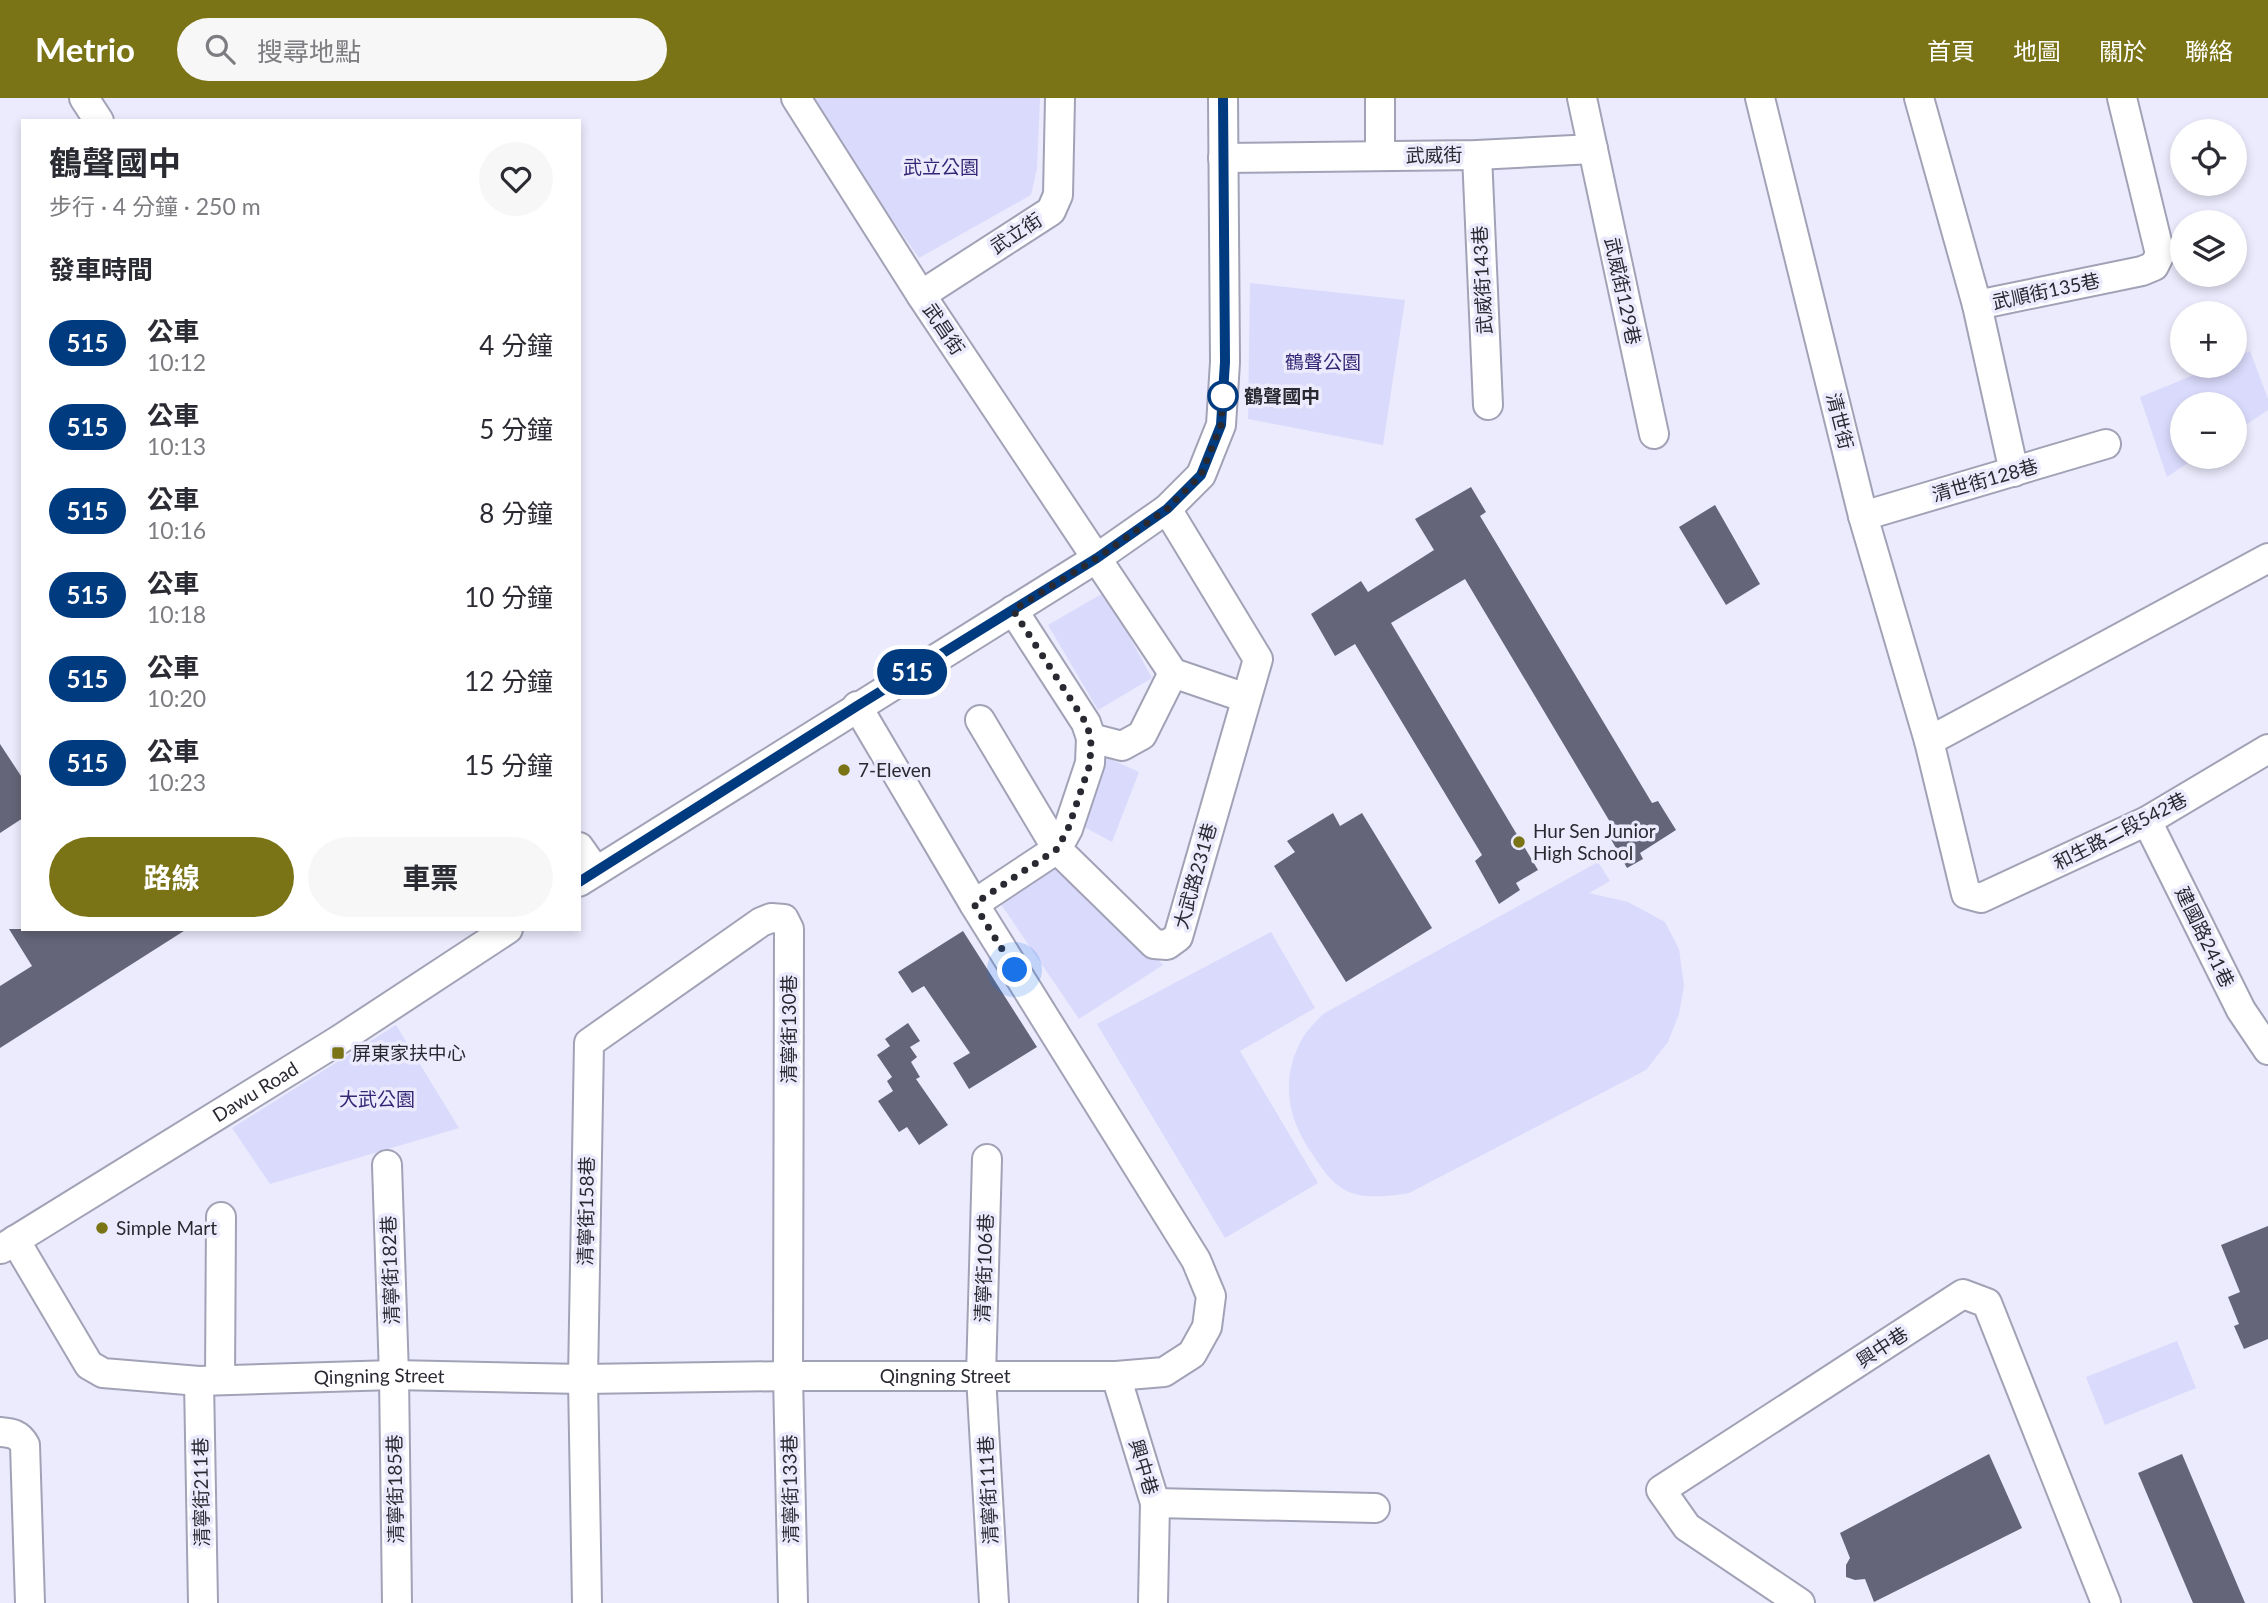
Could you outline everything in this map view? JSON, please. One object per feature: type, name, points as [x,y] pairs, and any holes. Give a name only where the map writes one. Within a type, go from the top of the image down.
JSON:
[{"type":"street","points":[[84,98],[98,119]]},
{"type":"street","name":"武昌街","points":[[796,98],[921,295],[1097,558]]},
{"type":"street","name":"武立街","points":[[921,295],[1051,211],[1058,195],[1060,98]]},
{"type":"street","points":[[581,854],[587,877],[1097,558],[1167,509],[1201,475],[1221,425],[1225,362],[1223,98]]},
{"type":"street","points":[[1380,98],[1380,156]]},
{"type":"street","points":[[1582,98],[1593,149]]},
{"type":"street","name":"清世街","points":[[1760,98],[1863,516],[1929,741],[1966,894]]},
{"type":"street","name":"武順街135巷","points":[[1919,98],[1977,305],[2142,271],[2154,266],[2160,254],[2122,98]]},
{"type":"street","name":"武威街","points":[[1223,158],[1477,155],[1593,149]]},
{"type":"street","name":"武威街129巷","points":[[1593,149],[1654,434]]},
{"type":"street","name":"武威街143巷","points":[[1477,155],[1488,405]]},
{"type":"street","points":[[1977,305],[2014,472]]},
{"type":"street","name":"清世街128巷","points":[[1863,516],[2106,444]]},
{"type":"street","name":"大武路231巷","points":[[1057,849],[1154,944],[1167,945],[1178,937],[1258,659],[1167,509]]},
{"type":"street","points":[[1097,558],[1172,673],[1246,698]]},
{"type":"street","points":[[1929,741],[2268,558]]},
{"type":"street","points":[[974,904],[1057,849],[1068,829],[1090,764],[1091,738],[1086,723],[1013,610]]},
{"type":"street","points":[[1091,738],[1122,746],[1142,735],[1172,673]]},
{"type":"street","name":"Qingning Street","points":[[7,1245],[89,1365],[103,1373],[210,1380],[394,1375],[583,1379],[1116,1376],[1164,1372],[1192,1354],[1207,1327],[1212,1296],[1196,1260],[974,904],[857,706]]},
{"type":"street","points":[[980,720],[1057,849]]},
{"type":"street","name":"和生路二段542巷","points":[[1966,894],[1981,898],[2147,821],[2268,749]]},
{"type":"street","name":"建國路241巷","points":[[2147,821],[2241,1010],[2268,1050]]},
{"type":"street","name":"清寧街130巷","points":[[589,1043],[761,922],[771,918],[784,919],[789,929],[788,1376]]},
{"type":"street","name":"Dawu Road","points":[[7,1245],[339,1040],[505,931]]},
{"type":"street","name":"清寧街158巷","points":[[587,1603],[583,1379],[589,1043]]},
{"type":"street","name":"清寧街106巷","points":[[981,1377],[987,1159]]},
{"type":"street","name":"清寧街182巷","points":[[387,1165],[394,1375]]},
{"type":"street","name":"清寧街211巷","points":[[203,1603],[210,1380],[221,1216]]},
{"type":"street","name":"興中巷","points":[[1800,1603],[1687,1527],[1661,1490],[1963,1294],[1987,1303],[2106,1603]]},
{"type":"street","name":"清寧街185巷","points":[[394,1375],[397,1603]]},
{"type":"street","name":"清寧街133巷","points":[[788,1376],[793,1603]]},
{"type":"street","name":"興中巷","points":[[1116,1376],[1155,1503],[1153,1603]]},
{"type":"street","name":"清寧街111巷","points":[[981,1377],[994,1603]]},
{"type":"street","points":[[0,1432],[12,1433],[20,1438],[24,1445],[30,1603]]},
{"type":"street","points":[[1155,1503],[1375,1508]]},
{"type":"green space","name":"武立公園","points":[[806,98],[1040,98],[1037,169],[1031,195],[919,258]]},
{"type":"green space","name":"鶴聲公園","points":[[1250,283],[1405,300],[1383,445],[1248,419]]},
{"type":"green space","points":[[2250,351],[2268,399],[2268,410],[2247,424],[2247,392],[2170,392],[2170,469],[2179,469],[2167,477],[2140,397],[2187,378],[2247,378],[2247,352]]},
{"type":"green space","points":[[1105,592],[1152,678],[1098,710],[1048,625]]},
{"type":"green space","points":[[1099,754],[1139,772],[1112,842],[1071,820]]},
{"type":"green space","points":[[1059,861],[1098,894],[1163,965],[1079,1019],[996,897]]},
{"type":"green space","points":[[1598,862],[1610,881],[1589,893],[1628,902],[1665,922],[1679,949],[1684,986],[1679,1014],[1668,1042],[1646,1070],[1409,1193],[1360,1195],[1335,1183],[1304,1141],[1292,1113],[1289,1084],[1291,1069],[1295,1054],[1309,1029],[1323,1014]]},
{"type":"green space","points":[[1271,932],[1315,1008],[1240,1051],[1318,1183],[1225,1238],[1097,1024]]},
{"type":"green space","name":"大武公園","points":[[396,1025],[459,1128],[270,1184],[232,1128]]},
{"type":"green space","points":[[2177,1341],[2196,1388],[2105,1425],[2086,1377]]},
{"type":"building","points":[[1471,487],[1486,512],[1480,516],[1652,803],[1658,801],[1676,830],[1640,853],[1643,859],[1627,868],[1607,832],[1613,827],[1465,579],[1391,623],[1538,870],[1516,883],[1520,890],[1499,904],[1475,861],[1482,855],[1355,644],[1335,656],[1311,614],[1361,581],[1368,592],[1434,550],[1415,519]]},
{"type":"building","points":[[1715,505],[1760,584],[1726,605],[1679,527]]},
{"type":"building","points":[[0,744],[21,776],[21,819],[0,833]]},
{"type":"building","points":[[1333,813],[1340,826],[1362,813],[1432,928],[1346,982],[1274,866],[1295,852],[1287,841]]},
{"type":"building","points":[[9,929],[184,931],[0,1048],[0,986],[32,966]]},
{"type":"building","points":[[963,931],[1037,1047],[969,1089],[953,1063],[970,1053],[924,986],[912,993],[898,972]]},
{"type":"building","points":[[908,1023],[920,1041],[910,1047],[917,1057],[911,1062],[920,1077],[916,1079],[948,1125],[919,1145],[907,1127],[899,1132],[878,1101],[893,1091],[887,1081],[892,1077],[877,1055],[890,1046],[885,1039]]},
{"type":"building","points":[[2268,1226],[2268,1339],[2244,1349],[2234,1326],[2239,1324],[2228,1297],[2240,1292],[2221,1245]]},
{"type":"building","points":[[1989,1454],[2022,1528],[1874,1602],[1865,1579],[1846,1577],[1846,1565],[1850,1558],[1840,1533]]},
{"type":"building","points":[[2182,1454],[2245,1603],[2193,1603],[2138,1473]]},
{"type":"bus line","name":"515","points":[[581,881],[1097,558],[1167,509],[1201,475],[1221,425],[1225,362],[1223,98]]},
{"type":"place","name":"鶴聲國中","points":[[1223,396]]},
{"type":"place","name":"7-Eleven","points":[[844,770]]},
{"type":"place","name":"Hur Sen Junior High School","points":[[1519,842]]},
{"type":"place","name":"屏東家扶中心","points":[[338,1053]]},
{"type":"place","name":"Simple Mart","points":[[102,1228]]},
{"type":"route","points":[[1015,970],[974,904],[1057,849],[1068,829],[1090,764],[1091,738],[1086,723],[1013,610],[1097,558],[1167,509],[1201,475],[1221,425],[1223,396]]}]
